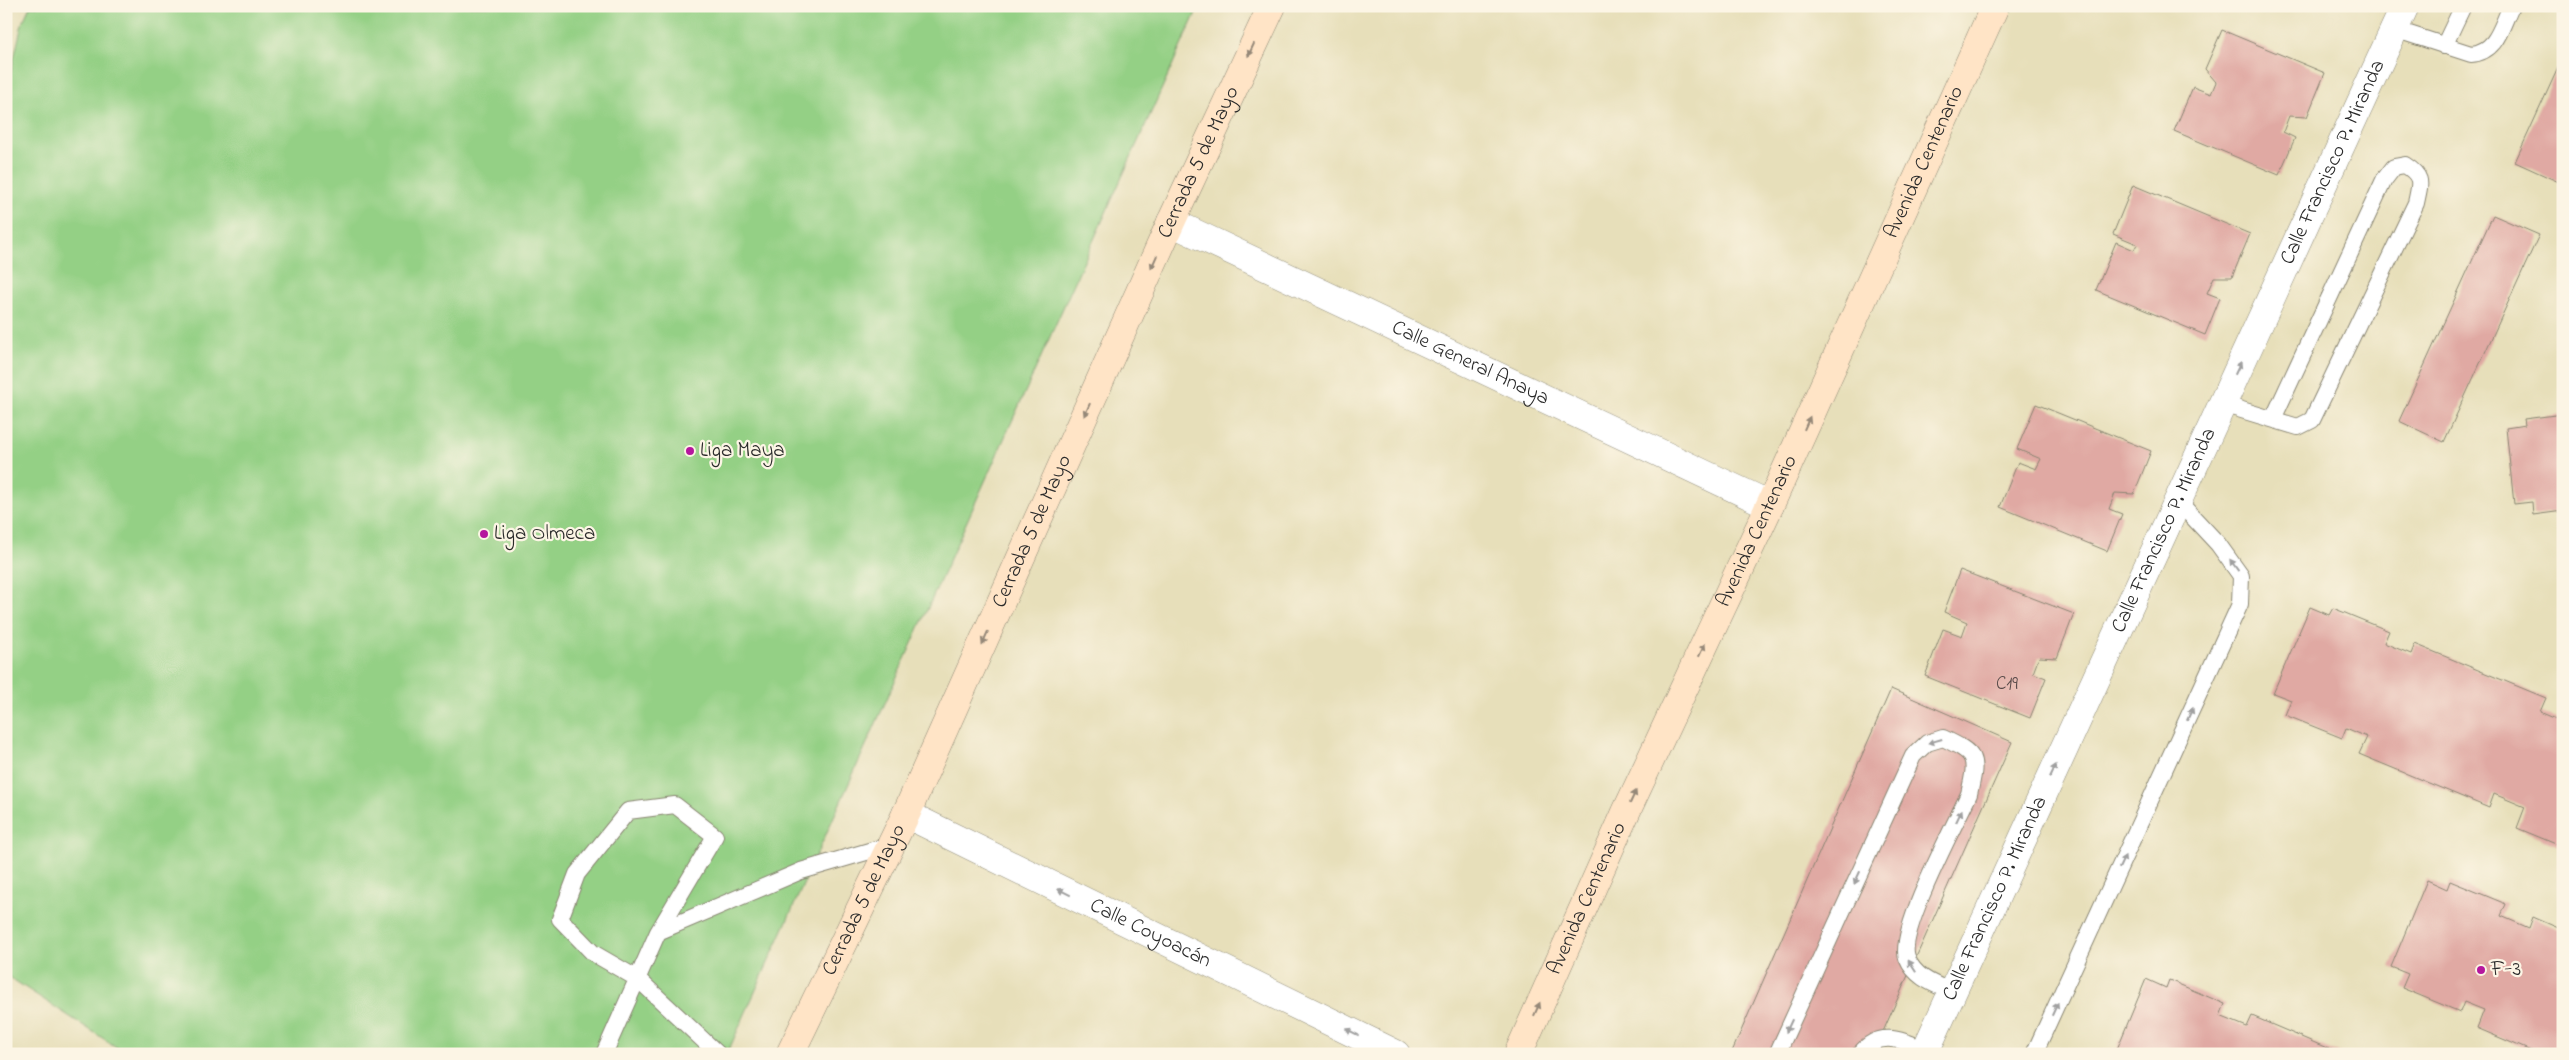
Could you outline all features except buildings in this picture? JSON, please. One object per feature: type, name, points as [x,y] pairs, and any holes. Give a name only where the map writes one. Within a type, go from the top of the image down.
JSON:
[{"type":"main road","name":"Cerrada 5 de Mayo","points":[[790,1054],[906,814],[1172,222],[1272,6]]},
{"type":"main road","name":"Avenida Centenario","points":[[1518,1054],[1631,801],[1770,505],[1995,6]]},
{"type":"street","name":"Calle Francisco P. Miranda","points":[[1925,1052],[2400,18]]},
{"type":"street","name":"Calle General Anaya","points":[[1172,222],[1770,505]]},
{"type":"street","name":"Calle Coyoacán","points":[[906,814],[1396,1054]]},
{"type":"lane","points":[[2444,46],[2463,6]]},
{"type":"lane","points":[[2400,18],[2444,46],[2472,54],[2483,53],[2492,47],[2511,6]]},
{"type":"lane","points":[[2222,404],[2298,427],[2312,420],[2416,203],[2420,182],[2416,172],[2405,165],[2394,167],[2384,180],[2273,419]]},
{"type":"lane","points":[[2034,1054],[2240,604],[2242,576],[2218,544],[2177,500]]},
{"type":"lane","points":[[1777,1054],[1913,756],[1927,743],[1942,738],[1968,750],[1973,762],[1973,777],[1969,794],[1917,907],[1906,938],[1906,957],[1922,979],[1952,992]]},
{"type":"lane","points":[[604,1054],[638,979],[658,932],[715,836],[675,805],[628,811],[577,874],[560,919],[593,953],[638,979],[718,1054]]},
{"type":"lane","points":[[658,932],[801,871],[890,845]]},
{"type":"lane","points":[[1860,1054],[1870,1043],[1883,1037],[1900,1039],[1925,1052]]},
{"type":"green space","name":"Liga Olmeca","points":[[30,6],[1199,6],[727,1054],[127,1054],[6,975],[6,93],[22,24]]},
{"type":"place","name":"Liga Maya","points":[[690,451]]},
{"type":"place","name":"Liga Olmeca","points":[[484,534]]},
{"type":"place","name":"F-3","points":[[2481,970]]}]
